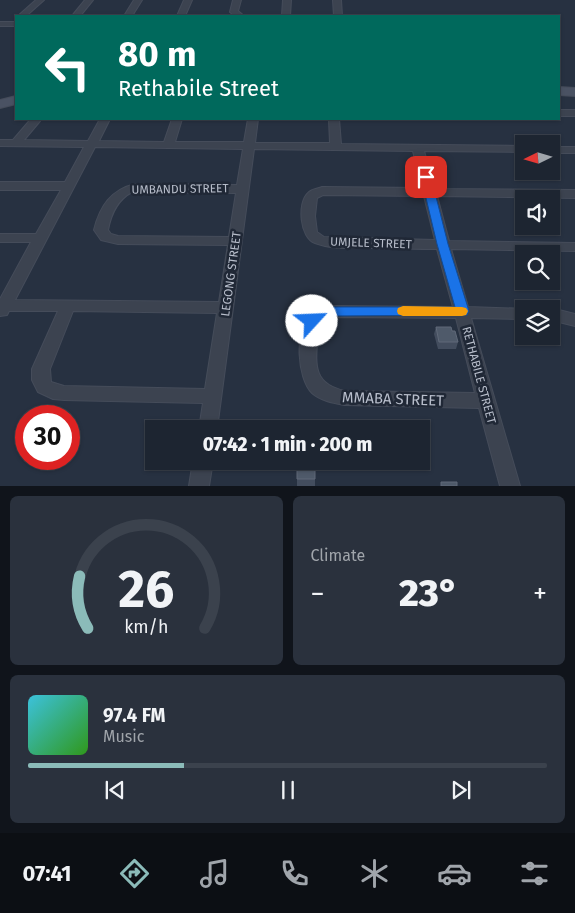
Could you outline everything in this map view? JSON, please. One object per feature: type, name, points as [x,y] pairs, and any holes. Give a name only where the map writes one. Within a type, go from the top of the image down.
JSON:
[{"type":"street","points":[[23,15],[40,0]]},
{"type":"street","points":[[77,15],[89,0]]},
{"type":"street","points":[[129,15],[138,0]]},
{"type":"street","points":[[181,15],[188,0]]},
{"type":"street","points":[[237,0],[234,12],[238,15]]},
{"type":"street","points":[[286,15],[287,0]]},
{"type":"street","points":[[337,0],[338,15]]},
{"type":"street","points":[[0,24],[15,23]]},
{"type":"street","points":[[560,91],[575,92]]},
{"type":"street","points":[[0,104],[15,100]]},
{"type":"street","points":[[560,113],[575,113]]},
{"type":"street","points":[[104,120],[2,308],[68,306],[226,308]]},
{"type":"street","points":[[168,144],[177,120]]},
{"type":"street","name":"LEGONG STREET","points":[[209,420],[254,120]]},
{"type":"street","points":[[334,120],[336,146]]},
{"type":"street","points":[[16,143],[35,121]]},
{"type":"street","points":[[0,143],[515,150]]},
{"type":"street","name":"RETHABILE STREET","points":[[418,148],[442,244],[510,486]]},
{"type":"street","points":[[560,150],[575,150]]},
{"type":"street","points":[[0,186],[68,186]]},
{"type":"street","name":"UMBANDU STREET","points":[[235,241],[118,240],[106,237],[101,230],[115,197],[126,190],[136,188],[243,189]]},
{"type":"street","name":"UMJELE STREET","points":[[575,194],[329,190],[316,193],[310,200],[309,231],[317,239],[334,243],[575,247]]},
{"type":"street","points":[[0,238],[39,238]]},
{"type":"street","points":[[68,306],[41,369],[41,380],[44,387],[53,392],[64,393],[213,396]]},
{"type":"street","name":"MMABA STREET","points":[[462,311],[339,311],[322,313],[312,321],[310,328],[309,373],[316,388],[324,394],[334,397],[486,401]]},
{"type":"street","points":[[462,311],[515,313]]},
{"type":"street","points":[[560,316],[575,320]]},
{"type":"street","points":[[199,486],[202,470]]},
{"type":"building","points":[[436,327],[451,327],[452,331],[455,331],[458,342],[439,342]]},
{"type":"building","points":[[297,470],[315,470],[315,479],[297,479]]},
{"type":"building","points":[[441,482],[457,482],[457,486],[441,486]]},
{"type":"slow traffic","points":[[403,311],[462,311]]},
{"type":"route","points":[[312,321],[316,316],[329,311],[462,311],[442,244],[426,177]]}]
